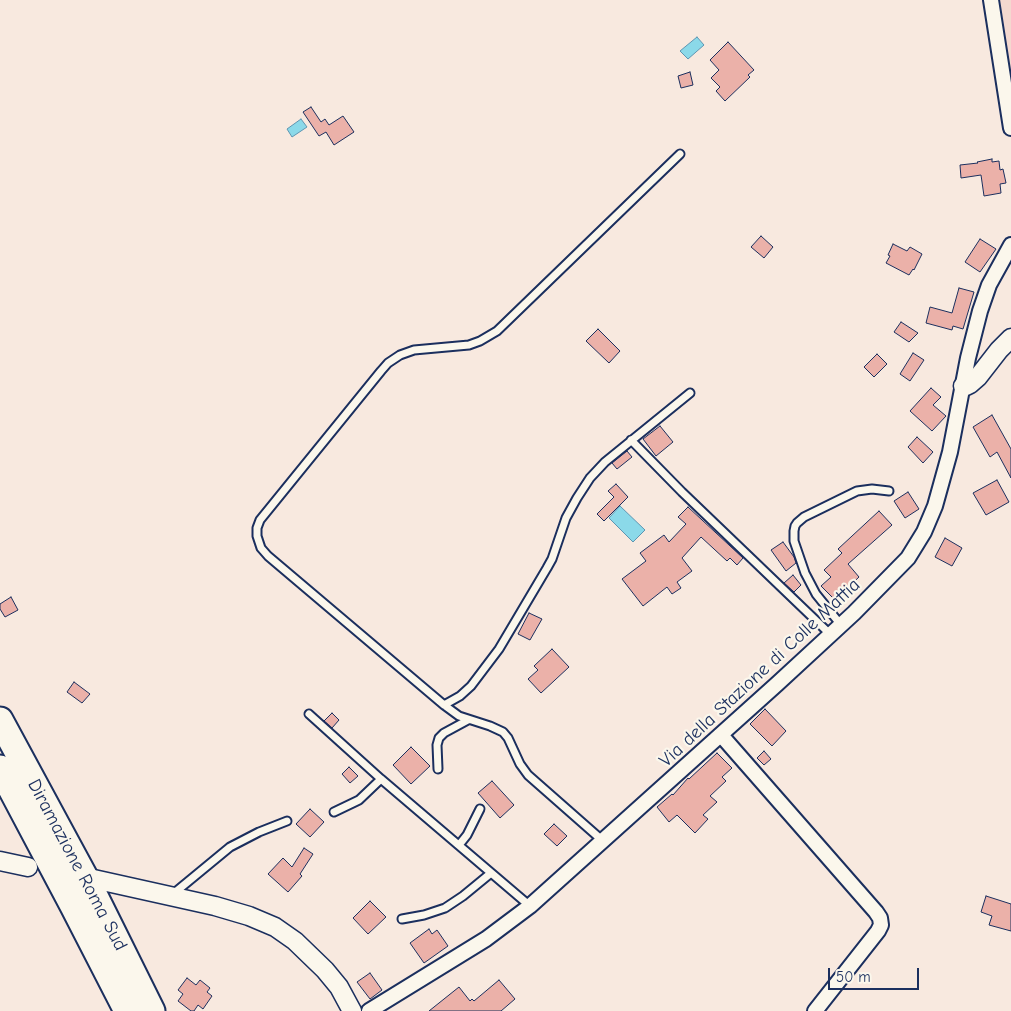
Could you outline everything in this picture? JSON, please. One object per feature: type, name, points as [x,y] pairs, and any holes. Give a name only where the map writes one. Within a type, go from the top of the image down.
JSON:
[{"type":"highway","name":"Diramazione Roma Sud","points":[[0,720],[89,884],[152,1011]]},
{"type":"highway","name":"Diramazione Roma Sud","points":[[0,768],[127,1011]]},
{"type":"street","points":[[990,0],[1011,128]]},
{"type":"street","name":"Via della Stazione di Colle Mattia","points":[[369,1011],[486,938],[530,906],[836,630],[904,563],[915,549],[933,513],[947,465],[971,343],[984,298],[1011,245]]},
{"type":"street","points":[[963,386],[970,384],[978,377],[1011,338]]},
{"type":"street","points":[[721,735],[880,918],[881,925],[878,931],[815,1011]]},
{"type":"street","points":[[0,861],[28,867]]},
{"type":"street","points":[[90,878],[214,906],[249,916],[281,931],[299,944],[325,970],[339,987],[352,1011]]},
{"type":"lane","points":[[603,841],[528,775],[503,732],[494,727],[468,720],[444,706],[264,552],[257,536],[257,528],[260,520],[385,367],[400,355],[414,350],[469,345],[497,331],[680,154]]},
{"type":"lane","points":[[444,706],[471,686],[496,653],[552,559],[562,525],[590,478],[600,466],[690,393]]},
{"type":"lane","points":[[631,440],[682,492],[836,630]]},
{"type":"lane","points":[[836,630],[805,573],[794,541],[795,526],[804,517],[857,491],[872,489],[889,491]]},
{"type":"lane","points":[[309,714],[530,906]]},
{"type":"lane","points":[[438,769],[437,745],[439,738],[444,733],[468,720]]},
{"type":"lane","points":[[334,812],[359,800],[381,778]]},
{"type":"lane","points":[[459,845],[467,836],[480,809]]},
{"type":"lane","points":[[170,896],[230,847],[259,832],[287,821]]},
{"type":"lane","points":[[402,919],[424,915],[445,908],[491,873]]},
{"type":"shaded area","points":[[997,0],[1011,0],[1011,87]]},
{"type":"water","points":[[697,37],[704,45],[688,59],[680,51]]},
{"type":"water","points":[[301,119],[307,127],[292,137],[287,129]]},
{"type":"water","points":[[620,506],[645,530],[633,542],[609,518]]},
{"type":"building","points":[[728,42],[754,70],[748,75],[750,77],[725,101],[716,91],[720,87],[711,78],[719,70],[710,60]]},
{"type":"building","points":[[690,72],[693,85],[681,88],[678,76]]},
{"type":"building","points":[[311,107],[321,122],[325,119],[329,125],[343,116],[354,132],[334,145],[326,132],[319,136],[303,112]]},
{"type":"building","points":[[992,159],[992,162],[999,161],[1000,170],[1003,169],[1006,183],[1000,184],[1001,193],[984,196],[981,175],[961,178],[960,165]]},
{"type":"building","points":[[761,236],[773,247],[764,258],[751,247]]},
{"type":"building","points":[[980,239],[996,249],[980,272],[965,262]]},
{"type":"building","points":[[893,244],[907,251],[910,247],[922,254],[914,270],[909,275],[886,263]]},
{"type":"building","points":[[959,288],[974,292],[963,329],[953,326],[952,330],[926,323],[930,307],[952,313]]},
{"type":"building","points":[[901,322],[918,333],[909,342],[894,332]]},
{"type":"building","points":[[598,329],[620,351],[609,363],[586,341]]},
{"type":"building","points":[[913,353],[924,360],[910,381],[900,374]]},
{"type":"building","points":[[877,354],[887,364],[874,377],[864,367]]},
{"type":"building","points":[[931,388],[941,397],[933,405],[946,416],[932,431],[910,411]]},
{"type":"building","points":[[992,415],[1011,449],[1011,478],[997,452],[990,457],[973,427]]},
{"type":"building","points":[[660,426],[673,442],[656,456],[643,439]]},
{"type":"building","points":[[917,437],[933,452],[923,463],[908,447]]},
{"type":"building","points":[[627,451],[632,457],[617,469],[612,463]]},
{"type":"building","points":[[997,480],[1009,502],[986,515],[973,493]]},
{"type":"building","points":[[616,484],[628,497],[604,521],[597,514],[614,497],[608,491]]},
{"type":"building","points":[[908,492],[919,509],[905,518],[894,501]]},
{"type":"building","points":[[688,507],[743,558],[737,565],[730,558],[727,561],[701,537],[682,558],[692,571],[677,582],[681,588],[672,594],[667,587],[643,606],[622,579],[646,561],[640,553],[664,535],[669,542],[686,524],[678,517]]},
{"type":"building","points":[[879,511],[892,525],[848,564],[859,577],[835,600],[821,586],[831,577],[824,570],[842,553],[838,549]]},
{"type":"building","points":[[945,538],[962,548],[952,566],[935,557]]},
{"type":"building","points":[[783,542],[796,563],[786,571],[771,550]]},
{"type":"building","points":[[793,575],[801,585],[794,592],[784,583]]},
{"type":"building","points":[[11,597],[18,610],[5,617],[0,609],[0,604]]},
{"type":"building","points":[[529,613],[542,619],[530,640],[518,634]]},
{"type":"building","points":[[552,649],[569,667],[541,693],[528,679],[538,670],[534,666]]},
{"type":"building","points":[[74,682],[90,694],[82,703],[67,692]]},
{"type":"building","points":[[765,709],[786,731],[772,746],[750,724]]},
{"type":"building","points":[[332,713],[339,720],[332,728],[324,721]]},
{"type":"building","points":[[411,747],[430,766],[411,784],[393,765]]},
{"type":"building","points":[[764,751],[771,759],[764,765],[757,758]]},
{"type":"building","points":[[717,753],[732,768],[722,777],[726,781],[710,796],[717,802],[703,815],[708,819],[695,833],[677,815],[669,822],[657,807],[673,795],[688,778]]},
{"type":"building","points":[[349,767],[358,776],[350,783],[342,774]]},
{"type":"building","points":[[492,781],[514,805],[500,818],[478,793]]},
{"type":"building","points":[[310,809],[324,822],[310,837],[296,824]]},
{"type":"building","points":[[554,824],[567,836],[557,846],[544,834]]},
{"type":"building","points":[[304,848],[313,854],[300,874],[302,876],[288,892],[268,874],[283,858],[292,867]]},
{"type":"building","points":[[986,896],[1011,904],[1011,931],[989,925],[992,916],[981,912]]},
{"type":"building","points":[[370,901],[386,917],[368,934],[353,918]]},
{"type":"building","points":[[429,929],[432,934],[437,930],[448,946],[424,963],[410,943]]},
{"type":"building","points":[[370,973],[382,990],[370,999],[357,982]]},
{"type":"building","points":[[187,978],[196,985],[200,980],[210,988],[207,992],[212,996],[203,1009],[198,1005],[194,1011],[191,1011],[178,1001],[183,994],[178,990]]},
{"type":"building","points":[[499,980],[515,999],[501,1011],[429,1011],[459,987],[470,1001],[472,999],[474,1001]]}]
